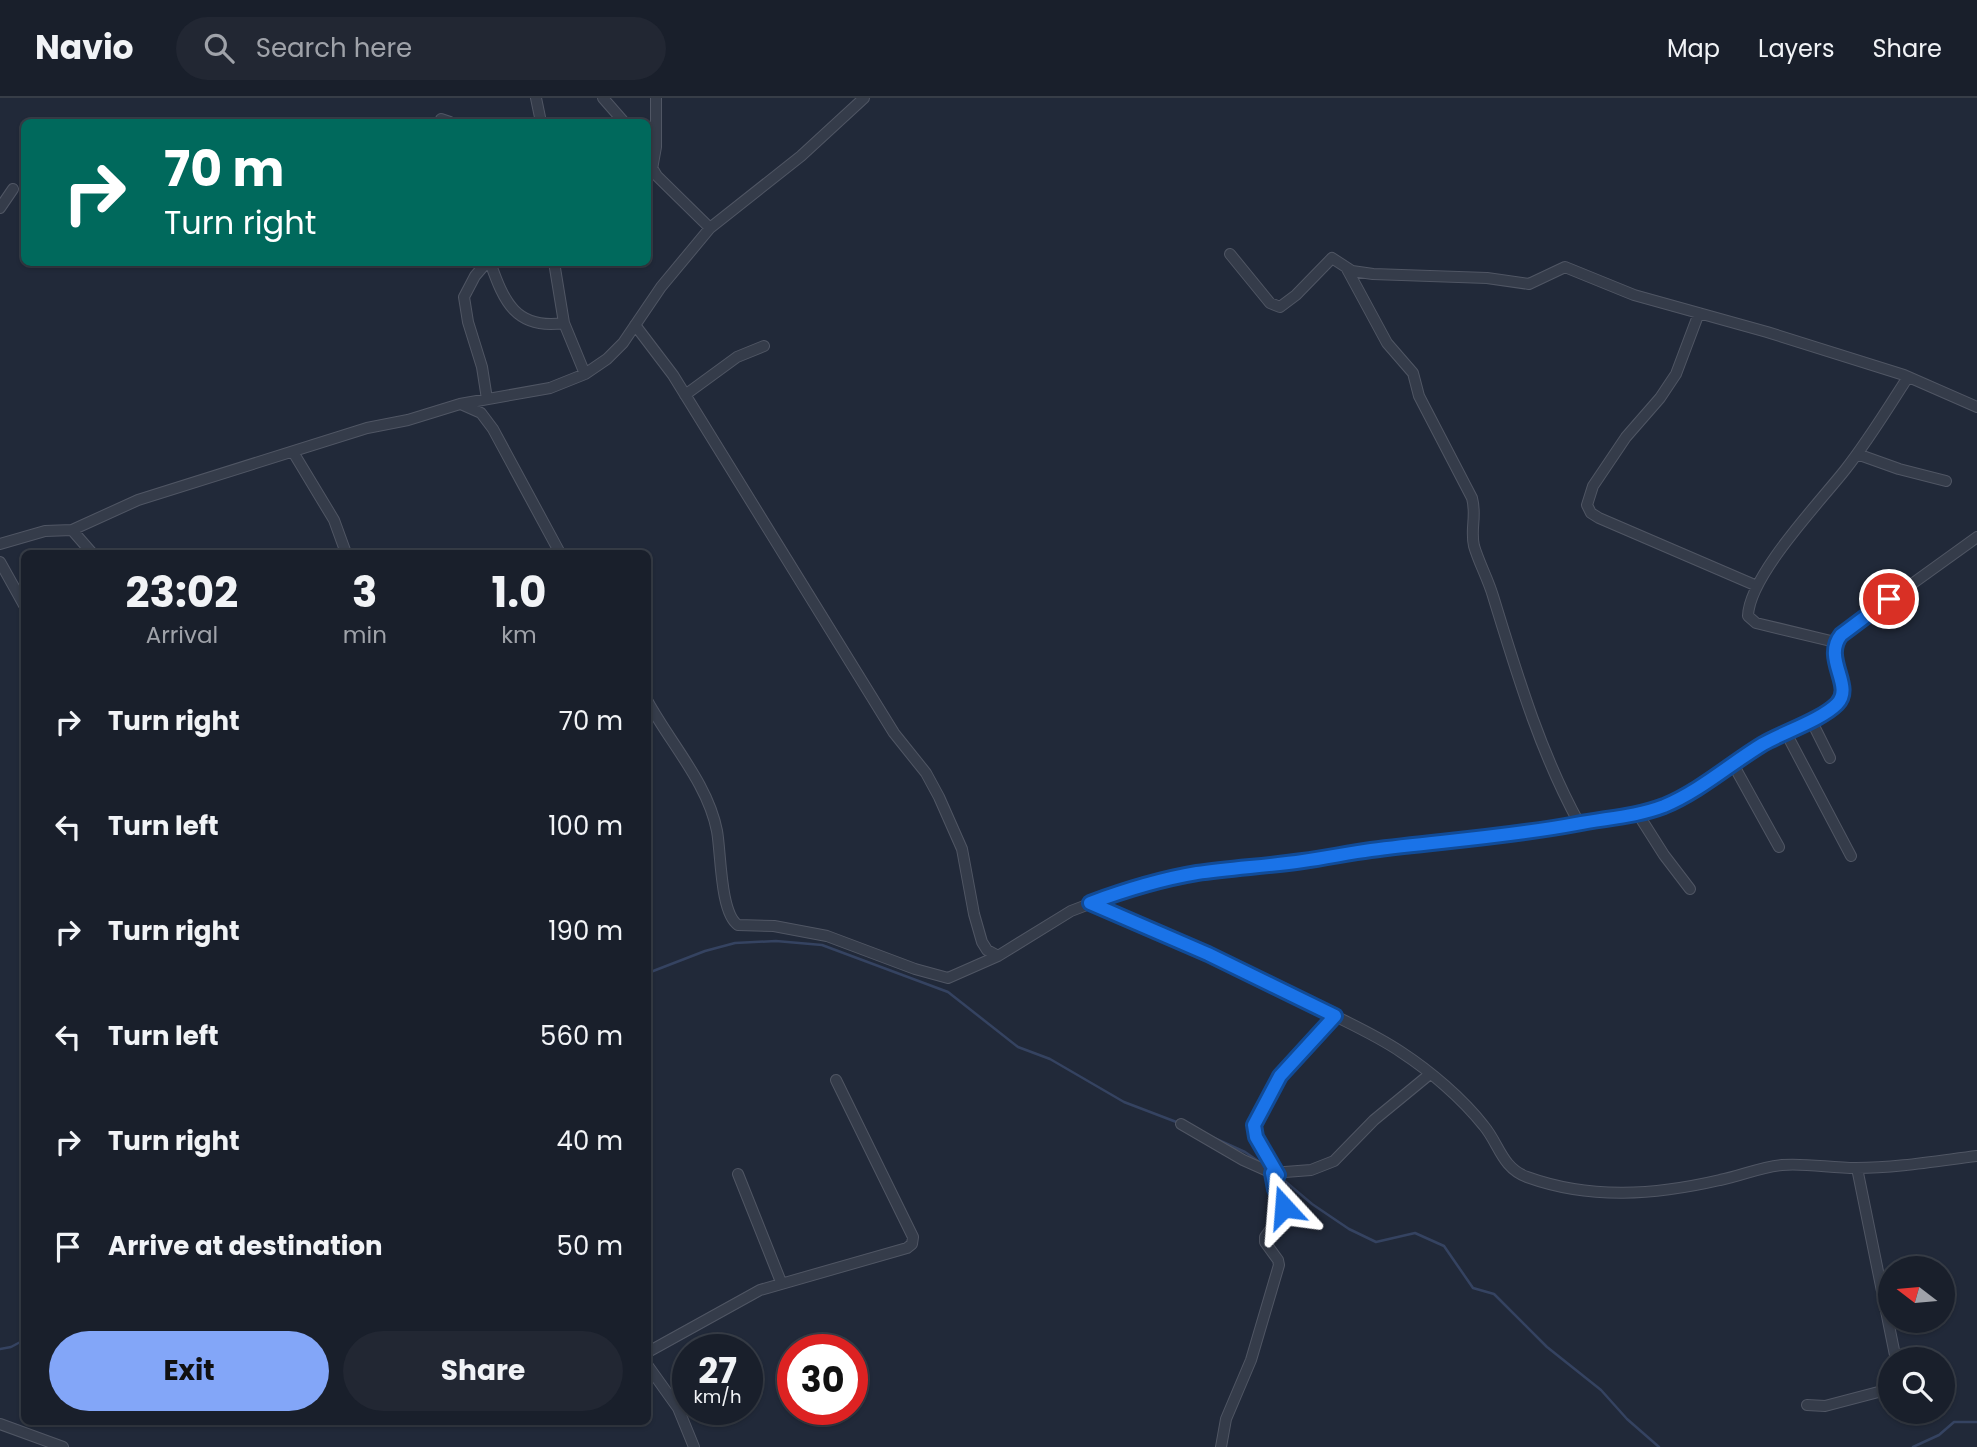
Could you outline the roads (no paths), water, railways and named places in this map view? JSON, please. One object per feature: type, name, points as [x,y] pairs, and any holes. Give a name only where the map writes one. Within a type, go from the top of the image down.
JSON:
[{"type":"street","points":[[536,98],[540,119]]},
{"type":"street","points":[[603,98],[621,119]]},
{"type":"street","points":[[651,162],[656,147],[656,98]]},
{"type":"street","points":[[0,544],[45,531],[72,530],[138,500],[368,428],[408,420],[460,404],[550,388],[585,374],[607,359],[635,325],[661,286],[710,228],[801,156],[864,98]]},
{"type":"street","points":[[651,166],[669,189],[710,228]]},
{"type":"street","points":[[0,208],[13,188]]},
{"type":"street","points":[[1230,254],[1270,303],[1280,307],[1296,295],[1329,260],[1334,259],[1347,269],[1387,343],[1413,373],[1419,396],[1472,498],[1476,513],[1474,545],[1492,591],[1544,753],[1579,823]]},
{"type":"street","points":[[485,266],[475,275],[464,297],[468,322],[482,367],[487,399]]},
{"type":"street","points":[[491,266],[515,313],[538,323],[564,323]]},
{"type":"street","points":[[555,266],[564,323],[585,374]]},
{"type":"street","points":[[1347,269],[1381,275],[1487,278],[1529,284],[1565,267],[1634,295],[1908,377],[1977,407]]},
{"type":"street","points":[[1699,313],[1676,374],[1660,398],[1626,437],[1593,486],[1587,505],[1591,513],[1599,518],[1757,586]]},
{"type":"street","points":[[635,325],[685,395],[894,733],[932,783],[962,849],[982,942],[987,950],[998,956]]},
{"type":"street","points":[[685,395],[737,357],[764,346]]},
{"type":"street","points":[[1835,642],[1750,620],[1748,609],[1757,586],[1791,536],[1857,454],[1908,377]]},
{"type":"street","points":[[460,404],[481,414],[493,429],[558,550]]},
{"type":"street","points":[[293,452],[334,520],[345,550]]},
{"type":"street","points":[[1857,454],[1899,469],[1946,481]]},
{"type":"street","points":[[72,530],[89,550]]},
{"type":"street","points":[[651,707],[709,802],[718,836],[724,894],[734,922],[738,925],[774,926],[827,936],[923,972],[948,978],[998,956],[1047,924],[1090,903],[1131,888],[1196,874],[1367,850],[1486,839],[1638,814],[1666,805],[1785,731],[1830,710],[1843,694],[1834,655],[1835,642],[1850,628],[1977,537]]},
{"type":"street","points":[[0,562],[21,600]]},
{"type":"street","points":[[1811,720],[1830,758]]},
{"type":"street","points":[[1785,731],[1851,856]]},
{"type":"street","points":[[1733,764],[1779,847]]},
{"type":"street","points":[[1638,814],[1690,889]]},
{"type":"street","points":[[1090,903],[1208,954],[1369,1031],[1430,1074],[1485,1126],[1502,1157],[1513,1170],[1524,1176],[1578,1191],[1633,1194],[1664,1191],[1779,1165],[1857,1168],[1977,1156]]},
{"type":"street","points":[[1221,1447],[1226,1419],[1251,1360],[1279,1265],[1265,1242],[1265,1237],[1283,1210],[1283,1205],[1275,1189],[1275,1174],[1256,1137],[1254,1125],[1280,1076],[1335,1016]]},
{"type":"street","points":[[1181,1124],[1243,1160],[1275,1174],[1311,1170],[1331,1163],[1374,1120],[1430,1074]]},
{"type":"street","points":[[651,1350],[760,1290],[907,1248],[913,1241],[836,1080]]},
{"type":"street","points":[[1857,1168],[1893,1347]]},
{"type":"street","points":[[738,1174],[781,1282]]},
{"type":"street","points":[[651,1370],[678,1408],[694,1447]]},
{"type":"street","points":[[1807,1405],[1825,1406],[1878,1392]]},
{"type":"street","points":[[0,1424],[63,1447]]},
{"type":"waterway","points":[[651,972],[705,951],[735,943],[776,941],[822,945],[948,992],[1018,1047],[1050,1059],[1124,1102],[1179,1123]]},
{"type":"waterway","points":[[1214,1138],[1245,1152],[1261,1163]]},
{"type":"waterway","points":[[1280,1177],[1312,1204],[1349,1229],[1376,1242],[1415,1233],[1444,1246],[1473,1288],[1494,1294],[1547,1347],[1601,1390],[1627,1419],[1659,1447]]},
{"type":"waterway","points":[[0,1349],[21,1342]]},
{"type":"waterway","points":[[1913,1447],[1939,1435],[1954,1422],[1977,1422]]}]
